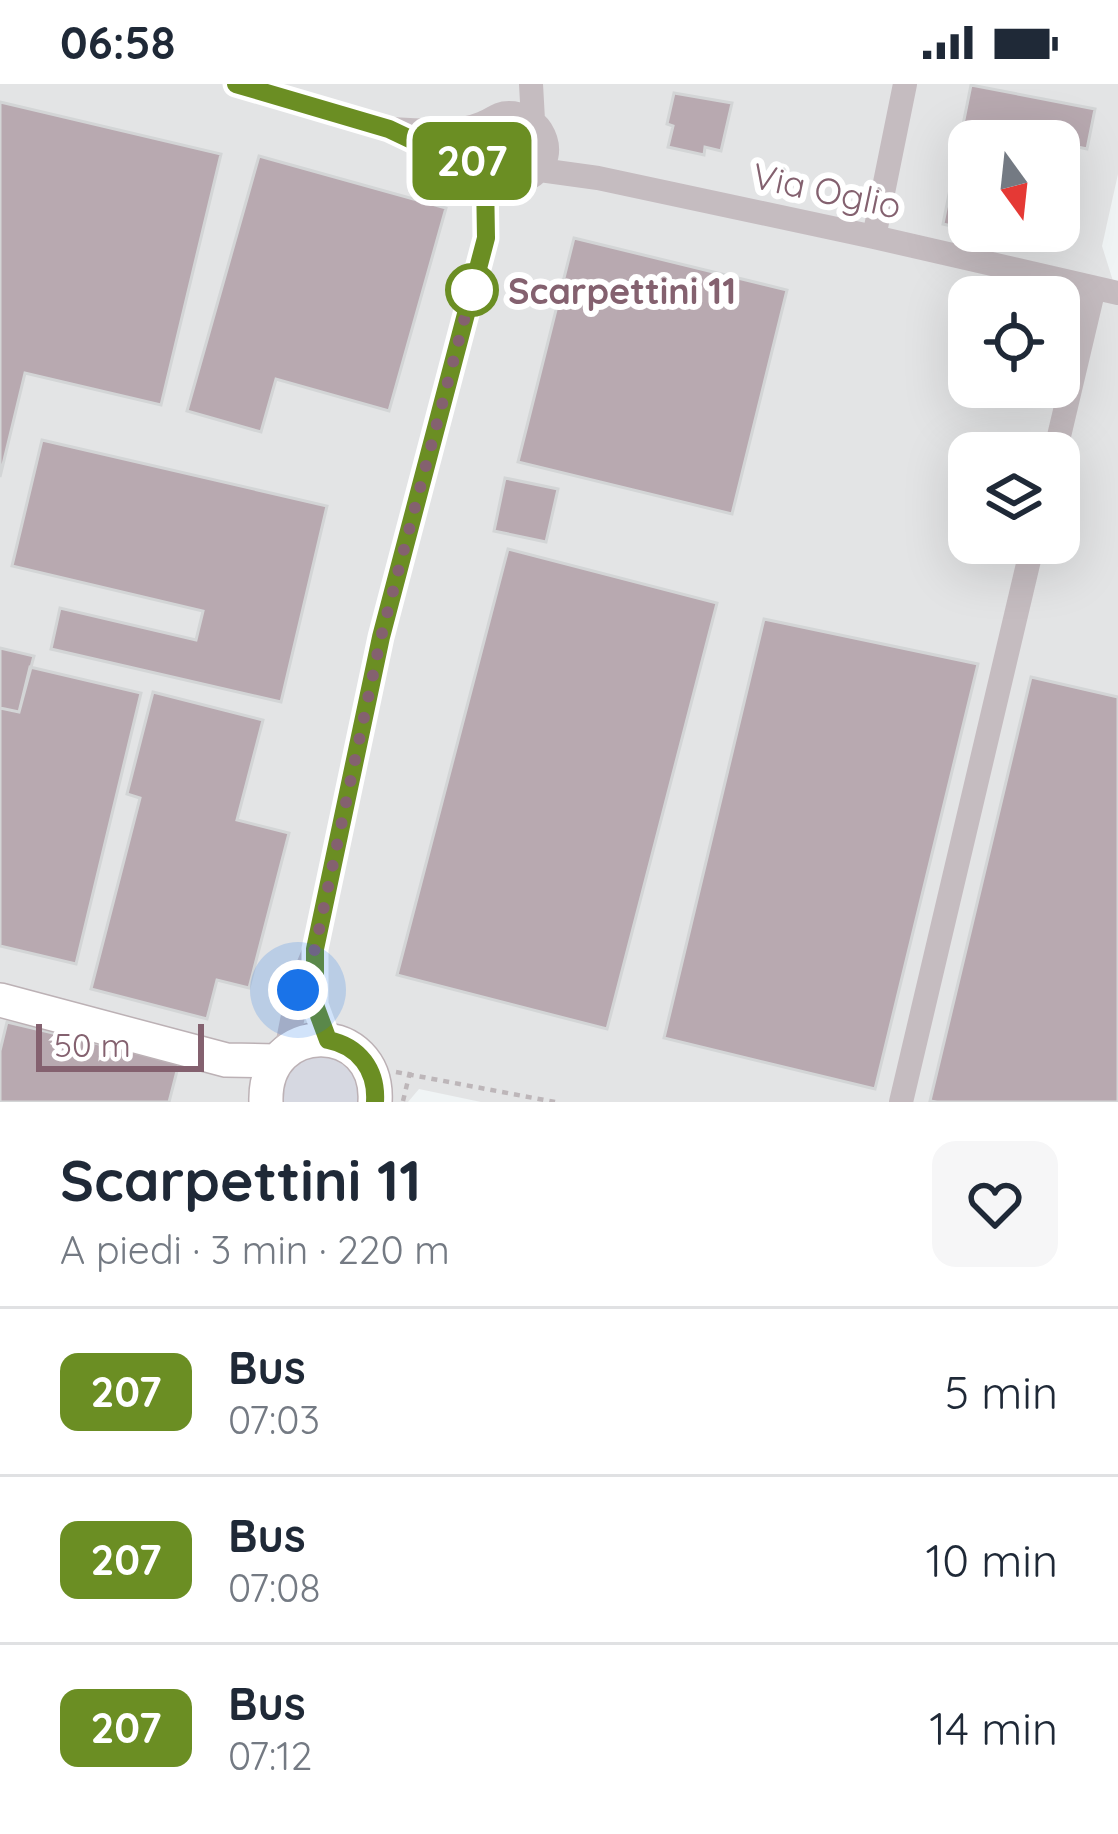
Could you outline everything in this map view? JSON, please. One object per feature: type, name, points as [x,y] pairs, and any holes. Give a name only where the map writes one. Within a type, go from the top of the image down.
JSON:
[{"type":"street","points":[[236,84],[389,129],[480,169],[502,185],[530,177]]},
{"type":"street","points":[[273,1076],[315,949],[381,637],[486,238],[474,141],[516,84]]},
{"type":"street","points":[[486,238],[545,161],[531,84]]},
{"type":"street","points":[[874,237],[905,84]]},
{"type":"street","points":[[389,129],[436,131],[512,112],[539,130]]},
{"type":"street","name":"Via Oglio","points":[[539,130],[558,158],[591,177]]},
{"type":"street","name":"Via Oglio","points":[[530,177],[591,177],[1106,291]]},
{"type":"street","points":[[1061,432],[1106,291]]},
{"type":"street","points":[[901,1102],[1029,564]]},
{"type":"street","points":[[315,949],[315,1005],[328,1040]]},
{"type":"street","points":[[0,1000],[273,1076]]},
{"type":"street","points":[[273,1076],[310,1040],[328,1040],[346,1045],[361,1057],[374,1082],[375,1102]]},
{"type":"path","points":[[403,1102],[410,1072],[555,1102]]},
{"type":"shaded area","points":[[0,84],[1118,84],[1118,174],[1102,246],[1118,297],[1118,1102],[481,1102],[419,1089],[408,1102],[0,1102]]},
{"type":"shaded area","points":[[311,1056],[335,1057],[354,1071],[360,1102],[282,1102],[290,1074]]},
{"type":"building","points":[[971,85],[1095,109],[1087,149],[1080,148],[1080,120],[964,120]]},
{"type":"building","points":[[674,93],[732,103],[721,151],[705,147],[704,155],[668,147]]},
{"type":"building","points":[[0,102],[221,154],[161,405],[25,373],[0,477]]},
{"type":"building","points":[[259,156],[446,208],[389,411],[276,379],[261,432],[187,411]]},
{"type":"building","points":[[574,238],[787,290],[732,514],[518,462]]},
{"type":"building","points":[[42,440],[327,506],[281,702],[51,649],[60,608],[196,640],[203,611],[12,566]]},
{"type":"building","points":[[505,478],[558,489],[546,542],[494,531]]},
{"type":"building","points":[[508,549],[717,603],[607,1029],[397,975]]},
{"type":"building","points":[[764,619],[978,664],[875,1089],[664,1038]]},
{"type":"building","points":[[0,648],[34,656],[19,712],[0,708]]},
{"type":"building","points":[[30,667],[141,693],[76,964],[0,946],[0,708],[19,712]]},
{"type":"building","points":[[1031,677],[1118,697],[1118,1102],[930,1101]]},
{"type":"building","points":[[153,692],[263,720],[237,820],[289,833],[249,988],[217,980],[207,1019],[91,989],[140,798],[127,794]]},
{"type":"building","points":[[7,1022],[179,1063],[169,1102],[0,1102],[0,1051]]},
{"type":"bus line","name":"207","points":[[236,84],[389,129],[429,148],[475,161],[485,177],[486,238],[381,637],[315,949],[315,1005],[321,1029],[328,1040],[346,1045],[361,1057],[374,1082],[375,1102]]},
{"type":"place","name":"Scarpettini 11","points":[[472,290]]},
{"type":"route","points":[[298,990],[315,949],[381,637],[472,290]]}]
